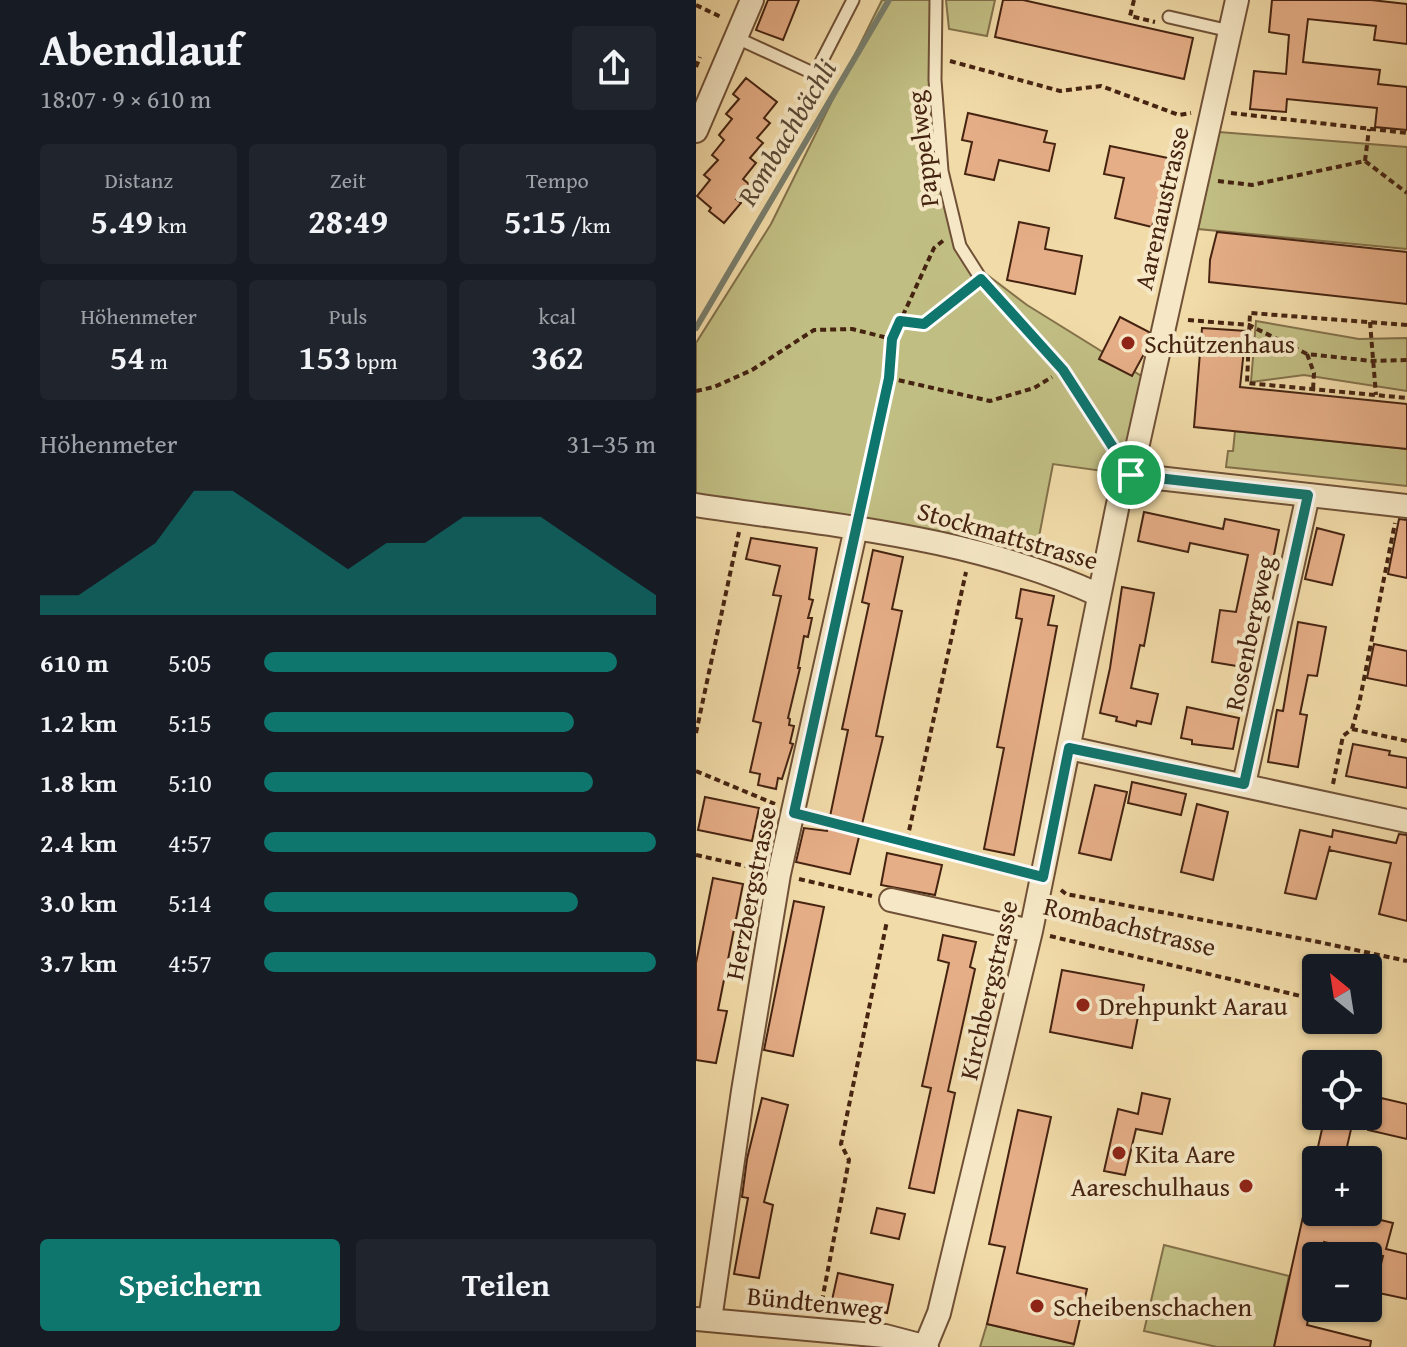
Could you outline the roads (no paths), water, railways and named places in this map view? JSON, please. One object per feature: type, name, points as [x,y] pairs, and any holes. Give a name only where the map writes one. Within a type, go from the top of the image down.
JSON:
[{"type":"street","points":[[696,131],[752,0]]},
{"type":"street","name":"Aarenaustrasse","points":[[1131,475],[1237,0]]},
{"type":"street","points":[[1131,475],[1403,506]]},
{"type":"street","name":"Stockmattstrasse","points":[[696,505],[914,536],[1033,568],[1099,595],[1118,504],[1131,475]]},
{"type":"street","name":"Rosenbergweg","points":[[1244,784],[1308,495]]},
{"type":"street","name":"Herzbergstrasse","points":[[703,1320],[772,920],[856,528]]},
{"type":"street","name":"Kirchbergstrasse","points":[[926,1347],[939,1313],[1031,931],[1099,595]]},
{"type":"street","points":[[1069,748],[1407,821]]},
{"type":"street","name":"Rombachstrasse","points":[[891,900],[1031,931]]},
{"type":"street","name":"Bündtenweg","points":[[703,1320],[885,1336],[926,1347]]},
{"type":"lane","points":[[740,33],[815,74],[853,0]]},
{"type":"lane","name":"Pappelweg","points":[[936,0],[942,171],[960,246],[981,279],[1063,370],[1131,475]]},
{"type":"lane","points":[[1169,17],[1230,31]]},
{"type":"waterway","name":"Rombachbächli","points":[[696,328],[889,0]]},
{"type":"place","name":"Schützenhaus","points":[[1128,343]]},
{"type":"place","name":"Drehpunkt Aarau","points":[[1083,1005]]},
{"type":"place","name":"Kita Aare","points":[[1119,1153]]},
{"type":"place","name":"Aareschulhaus","points":[[1246,1186]]},
{"type":"place","name":"Scheibenschachen","points":[[1037,1306]]}]
